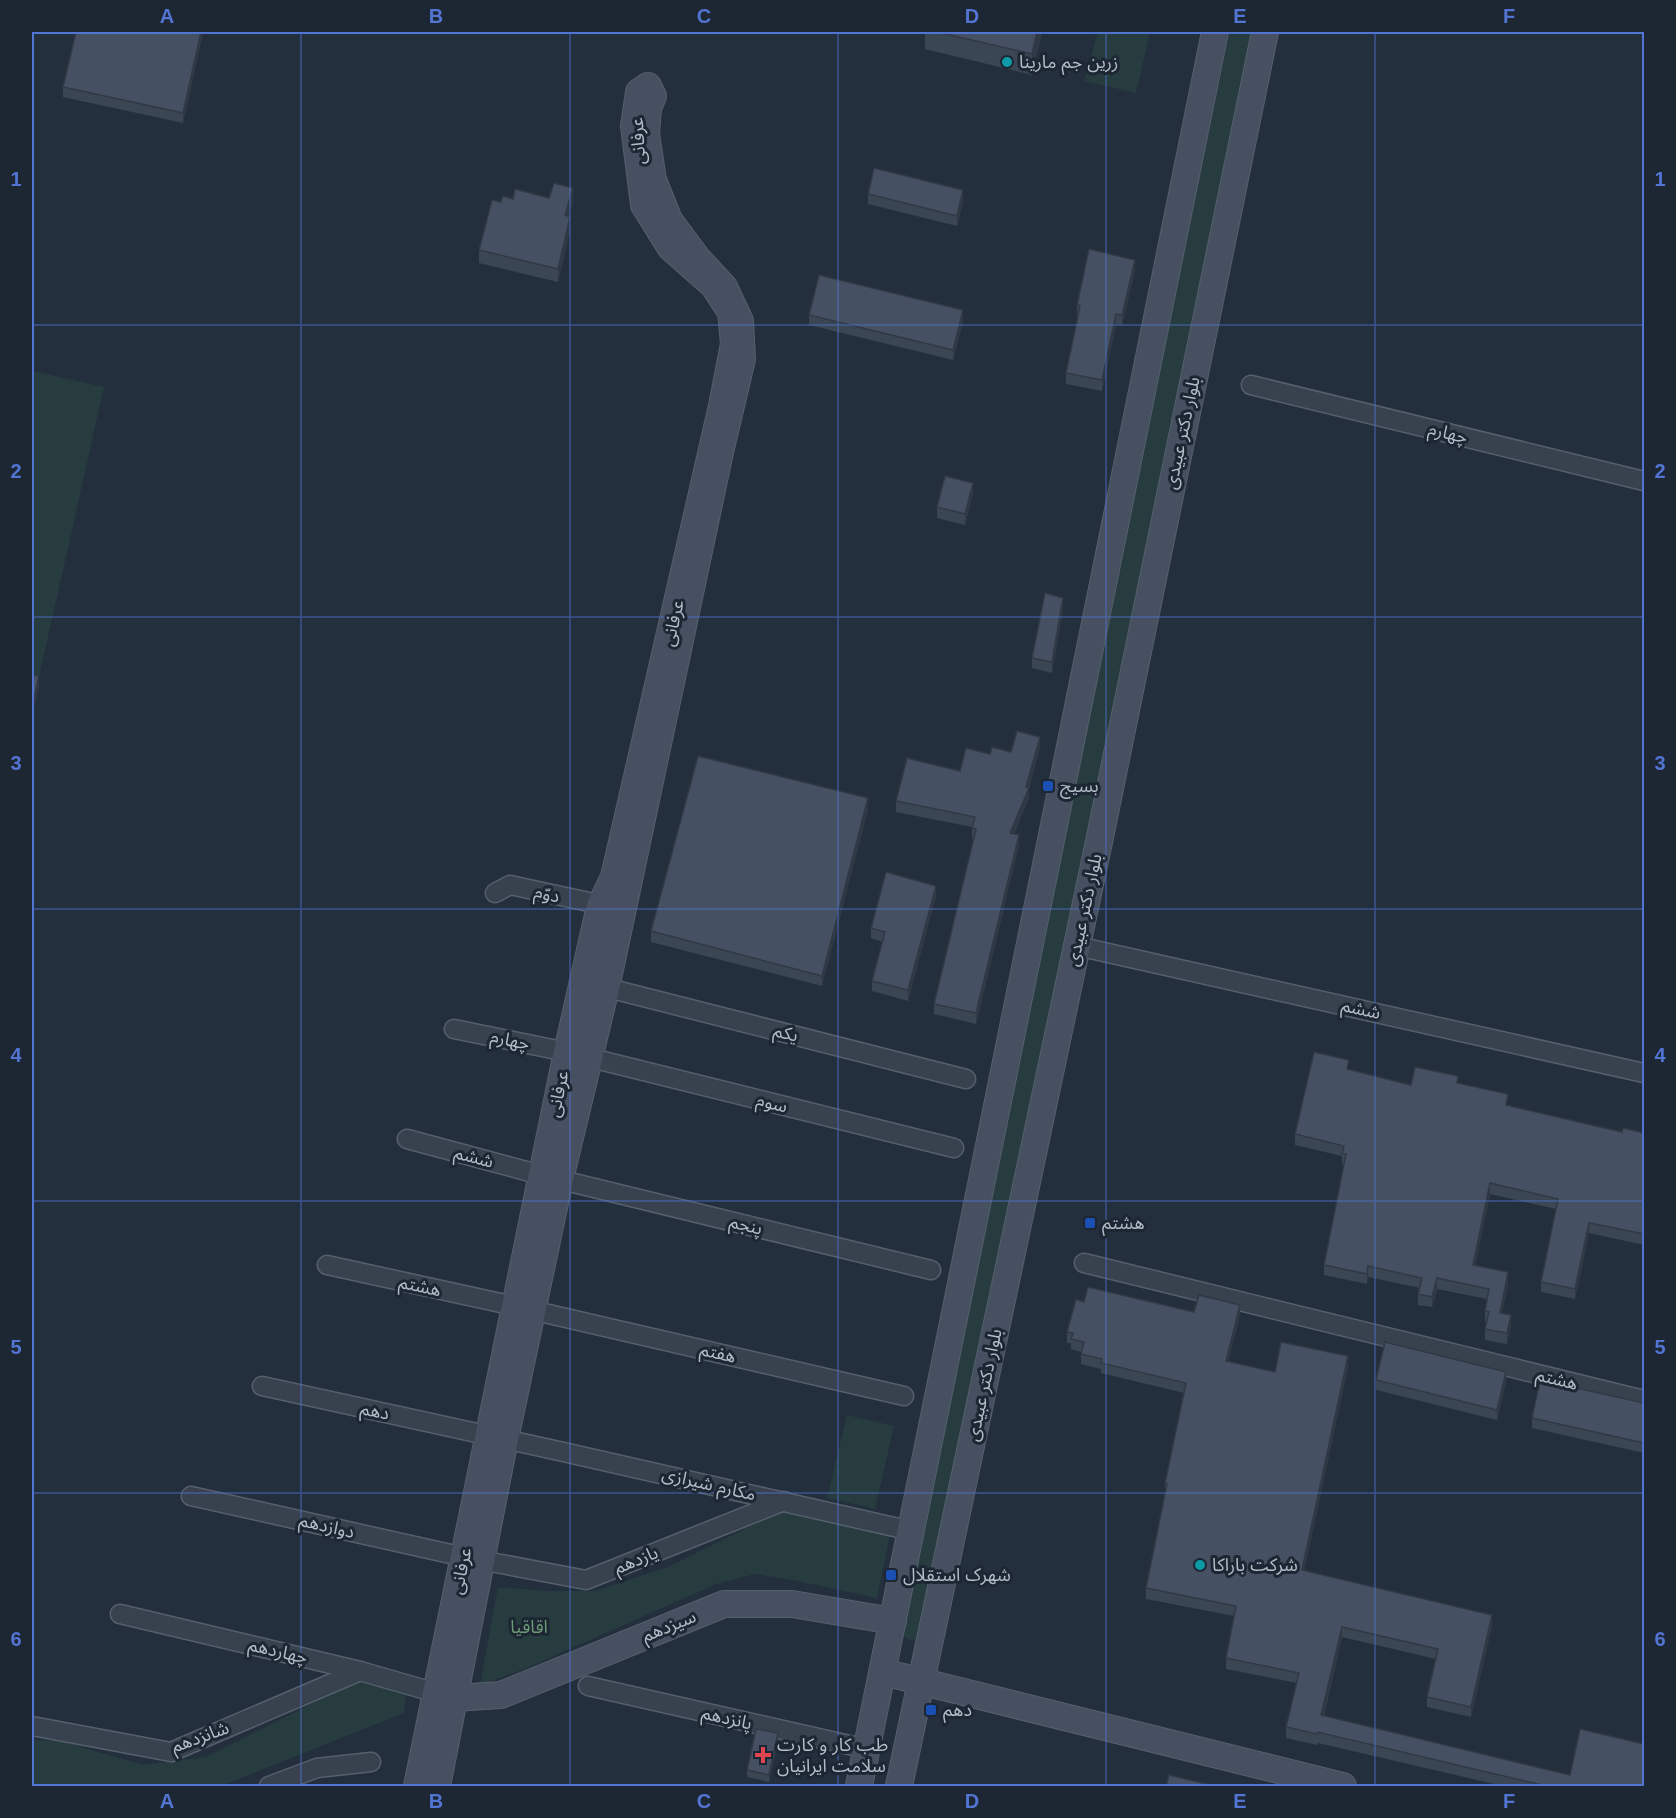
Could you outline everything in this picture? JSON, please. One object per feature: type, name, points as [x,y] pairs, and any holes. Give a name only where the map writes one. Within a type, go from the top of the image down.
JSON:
[{"type":"main road","points":[[860,1786],[1215,32]]},
{"type":"main road","name":"بلوار دکتر عبیدی","points":[[899,1786],[1077,946],[1265,32]]},
{"type":"main road","name":"عرفانی","points":[[424,1786],[578,1055],[611,907],[742,359],[740,321],[724,287],[698,260],[669,220],[653,180],[646,134],[648,108],[653,96],[648,86],[639,92],[634,126],[644,205],[670,247],[714,286],[731,312],[734,344],[722,406],[614,877],[611,907]]},
{"type":"main road","name":"سیزدهم","points":[[444,1696],[501,1695],[724,1604],[792,1604],[893,1621]]},
{"type":"main road","points":[[883,1672],[1343,1786]]},
{"type":"street","name":"چهارم","points":[[1251,385],[1644,481]]},
{"type":"street","name":"دوّم","points":[[495,893],[510,885],[611,907]]},
{"type":"street","name":"ششم","points":[[1077,946],[1644,1072]]},
{"type":"street","name":"یکم","points":[[594,985],[966,1079]]},
{"type":"street","name":"چهارم","points":[[454,1029],[578,1055]]},
{"type":"street","name":"سوم","points":[[578,1055],[954,1148]]},
{"type":"street","name":"ششم","points":[[407,1139],[551,1177]]},
{"type":"street","name":"پنجم","points":[[551,1177],[931,1270]]},
{"type":"street","name":"هشتم","points":[[1084,1263],[1644,1400]]},
{"type":"street","name":"هشتم","points":[[327,1265],[523,1308]]},
{"type":"street","name":"هفتم","points":[[523,1308],[904,1396]]},
{"type":"street","name":"دهم","points":[[262,1386],[497,1437]]},
{"type":"street","name":"مکارم شیرازی","points":[[497,1437],[912,1531]]},
{"type":"street","name":"دوازدهم","points":[[191,1496],[473,1559]]},
{"type":"street","name":"یازدهم","points":[[473,1559],[586,1580],[784,1501]]},
{"type":"street","name":"چهاردهم","points":[[120,1614],[360,1671],[444,1696]]},
{"type":"street","name":"شانزدهم","points":[[32,1726],[171,1752],[360,1671]]},
{"type":"street","name":"پانزدهم","points":[[588,1686],[867,1749]]},
{"type":"street","points":[[269,1786],[317,1768],[371,1762]]},
{"type":"green space","points":[[1098,32],[1150,32],[1136,93],[1084,81]]},
{"type":"green space","points":[[1230,32],[1255,32],[920,1639],[912,1640],[901,1631],[1048,905]]},
{"type":"green space","points":[[32,371],[104,387],[39,677],[32,675]]},
{"type":"green space","points":[[847,1415],[894,1426],[875,1509],[827,1498]]},
{"type":"green space","name":"اقاقیا","points":[[783,1512],[890,1535],[877,1598],[755,1574],[716,1584],[522,1670],[480,1685],[498,1587],[546,1591],[595,1591],[668,1567]]},
{"type":"green space","points":[[353,1680],[406,1693],[404,1713],[221,1786],[32,1786],[32,1740],[61,1741],[143,1765],[206,1757],[321,1699]]},
{"type":"building","points":[[76,32],[201,32],[183,113],[63,87]]},
{"type":"building","points":[[937,32],[1037,32],[1032,54]]},
{"type":"building","points":[[874,168],[963,190],[957,216],[868,194]]},
{"type":"building","points":[[554,183],[573,188],[565,215],[570,217],[558,269],[479,250],[492,200],[501,202],[503,196],[513,199],[515,189],[549,198]]},
{"type":"building","points":[[1089,249],[1135,260],[1122,315],[1116,314],[1102,380],[1066,373]]},
{"type":"building","points":[[819,275],[963,310],[953,350],[809,315]]},
{"type":"building","points":[[945,476],[973,483],[965,514],[937,507]]},
{"type":"building","points":[[1045,593],[1063,598],[1052,662],[1032,658]]},
{"type":"building","points":[[32,675],[39,676],[32,707]]},
{"type":"building","points":[[1017,731],[1040,737],[1026,787],[1029,788],[1010,833],[1019,835],[976,1013],[934,1004],[976,829],[972,828],[975,817],[896,801],[907,758],[960,771],[966,748],[990,754],[992,747],[1011,752]]},
{"type":"building","points":[[698,756],[868,798],[822,976],[651,931]]},
{"type":"building","points":[[886,872],[936,886],[908,990],[872,981],[885,932],[871,928]]},
{"type":"building","points":[[1314,1052],[1349,1060],[1347,1069],[1411,1085],[1415,1067],[1458,1076],[1457,1083],[1508,1094],[1506,1105],[1622,1132],[1623,1128],[1644,1133],[1644,1234],[1589,1223],[1575,1289],[1541,1282],[1558,1199],[1490,1183],[1473,1265],[1508,1272],[1500,1313],[1511,1315],[1507,1333],[1485,1329],[1489,1312],[1485,1311],[1489,1289],[1437,1278],[1432,1297],[1418,1294],[1422,1278],[1368,1266],[1367,1274],[1324,1265],[1346,1154],[1342,1154],[1344,1146],[1295,1134]]},
{"type":"building","points":[[1088,1287],[1194,1312],[1199,1295],[1240,1305],[1226,1361],[1275,1372],[1281,1342],[1348,1356],[1302,1570],[1492,1615],[1471,1707],[1427,1697],[1438,1649],[1342,1627],[1321,1715],[1570,1775],[1580,1729],[1644,1744],[1644,1786],[1546,1786],[1318,1732],[1317,1734],[1286,1727],[1299,1673],[1226,1658],[1236,1606],[1146,1588],[1186,1383],[1101,1363],[1102,1359],[1081,1354],[1084,1342],[1071,1339],[1073,1333],[1067,1332],[1076,1299],[1084,1302]]},
{"type":"building","points":[[1385,1342],[1506,1372],[1497,1410],[1376,1380]]},
{"type":"building","points":[[1540,1380],[1644,1403],[1644,1443],[1532,1418]]},
{"type":"building","name":"طب کار و کارت سلامت ایرانیان","points":[[756,1729],[778,1733],[769,1775],[747,1770]]},
{"type":"building","points":[[1169,1775],[1215,1786],[1166,1786]]},
{"type":"place","name":"زرین جم مارینا","points":[[1007,62]]},
{"type":"place","name":"بسیج","points":[[1048,786]]},
{"type":"place","name":"هشتم","points":[[1090,1223]]},
{"type":"place","name":"شرکت باراکا","points":[[1200,1565]]},
{"type":"place","name":"شهرک استقلال","points":[[891,1575]]},
{"type":"place","name":"دهم","points":[[931,1710]]},
{"type":"place","name":"طب کار و کارت سلامت ایرانیان","points":[[763,1755]]}]
